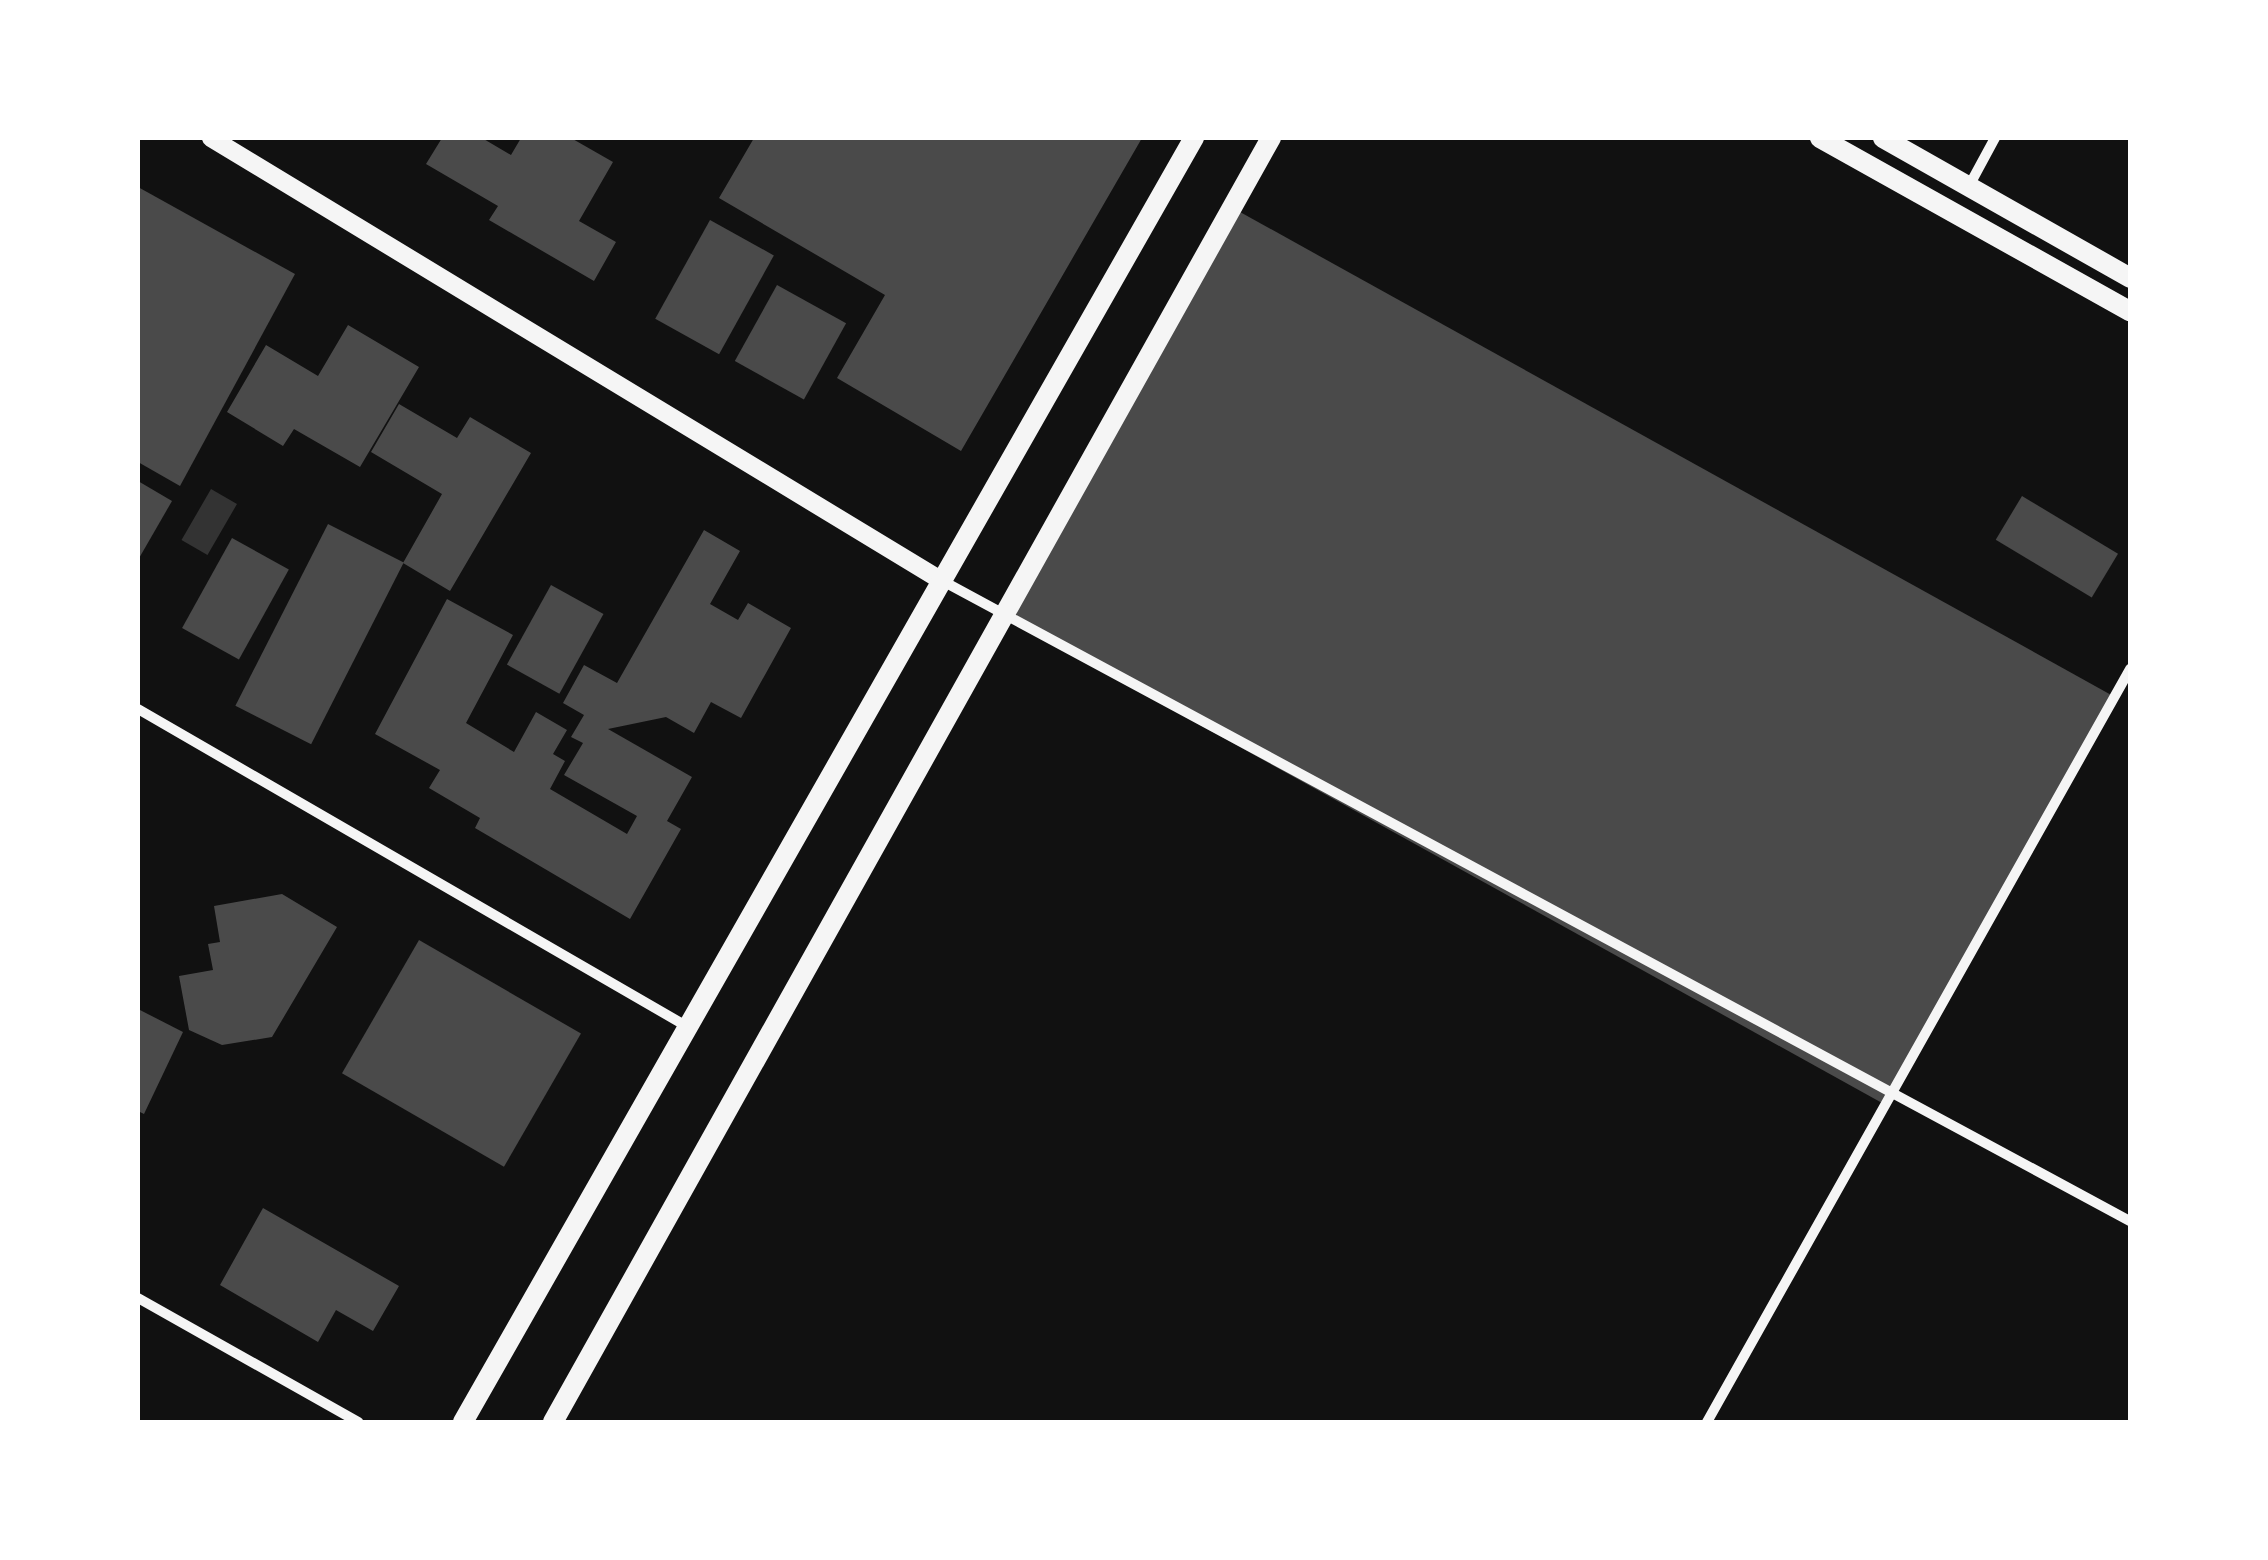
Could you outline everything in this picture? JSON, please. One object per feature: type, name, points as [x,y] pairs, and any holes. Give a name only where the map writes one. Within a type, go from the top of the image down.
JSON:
[{"type":"main road","points":[[464,1422],[1194,138]]},
{"type":"main road","points":[[553,1422],[1270,138]]},
{"type":"main road","points":[[1820,138],[2130,310]]},
{"type":"main road","points":[[1883,138],[2130,278]]},
{"type":"street","points":[[211,138],[1002,615],[1892,1088],[2130,1221]]},
{"type":"street","points":[[1968,186],[1994,138]]},
{"type":"street","points":[[1707,1422],[2130,669]]},
{"type":"street","points":[[138,709],[688,1027]]},
{"type":"street","points":[[138,1298],[358,1422]]},
{"type":"shaded area","points":[[211,489],[237,504],[207,555],[182,540]]},
{"type":"building","points":[[442,138],[482,138],[511,155],[521,138],[571,138],[613,162],[579,221],[616,242],[594,281],[489,220],[498,206],[426,164]]},
{"type":"building","points":[[754,138],[1142,138],[961,451],[837,378],[885,295],[719,198]]},
{"type":"building","points":[[138,187],[295,274],[180,486],[138,462]]},
{"type":"building","points":[[1231,207],[2113,696],[1887,1105],[1004,616]]},
{"type":"building","points":[[710,220],[774,255],[719,354],[655,319]]},
{"type":"building","points":[[777,285],[846,323],[804,399],[735,361]]},
{"type":"building","points":[[348,325],[419,367],[360,467],[294,429],[283,446],[227,412],[266,345],[318,376]]},
{"type":"building","points":[[399,404],[457,438],[470,417],[531,453],[450,591],[403,563],[442,494],[371,452]]},
{"type":"building","points":[[138,481],[172,501],[138,560]]},
{"type":"building","points":[[2022,496],[2118,554],[2092,597],[1996,540]]},
{"type":"building","points":[[328,524],[404,563],[311,744],[235,706]]},
{"type":"building","points":[[704,530],[740,551],[710,604],[738,620],[748,603],[791,628],[741,718],[711,702],[694,733],[666,717],[608,729],[692,777],[667,821],[681,829],[630,919],[475,828],[480,818],[429,788],[440,770],[375,734],[447,599],[513,635],[466,723],[514,752],[536,712],[567,730],[553,754],[565,761],[550,789],[627,834],[637,816],[564,775],[583,743],[571,737],[584,715],[563,703],[584,665],[617,683]]},
{"type":"building","points":[[232,538],[289,570],[239,660],[182,628]]},
{"type":"building","points":[[551,585],[603,614],[559,694],[507,665]]},
{"type":"building","points":[[282,894],[337,927],[272,1037],[222,1045],[189,1030],[179,976],[213,970],[208,944],[220,942],[214,906]]},
{"type":"building","points":[[419,940],[581,1034],[504,1167],[342,1073]]},
{"type":"building","points":[[138,1009],[183,1032],[144,1114],[138,1111]]},
{"type":"building","points":[[263,1208],[399,1286],[373,1331],[336,1310],[318,1342],[220,1285]]}]
